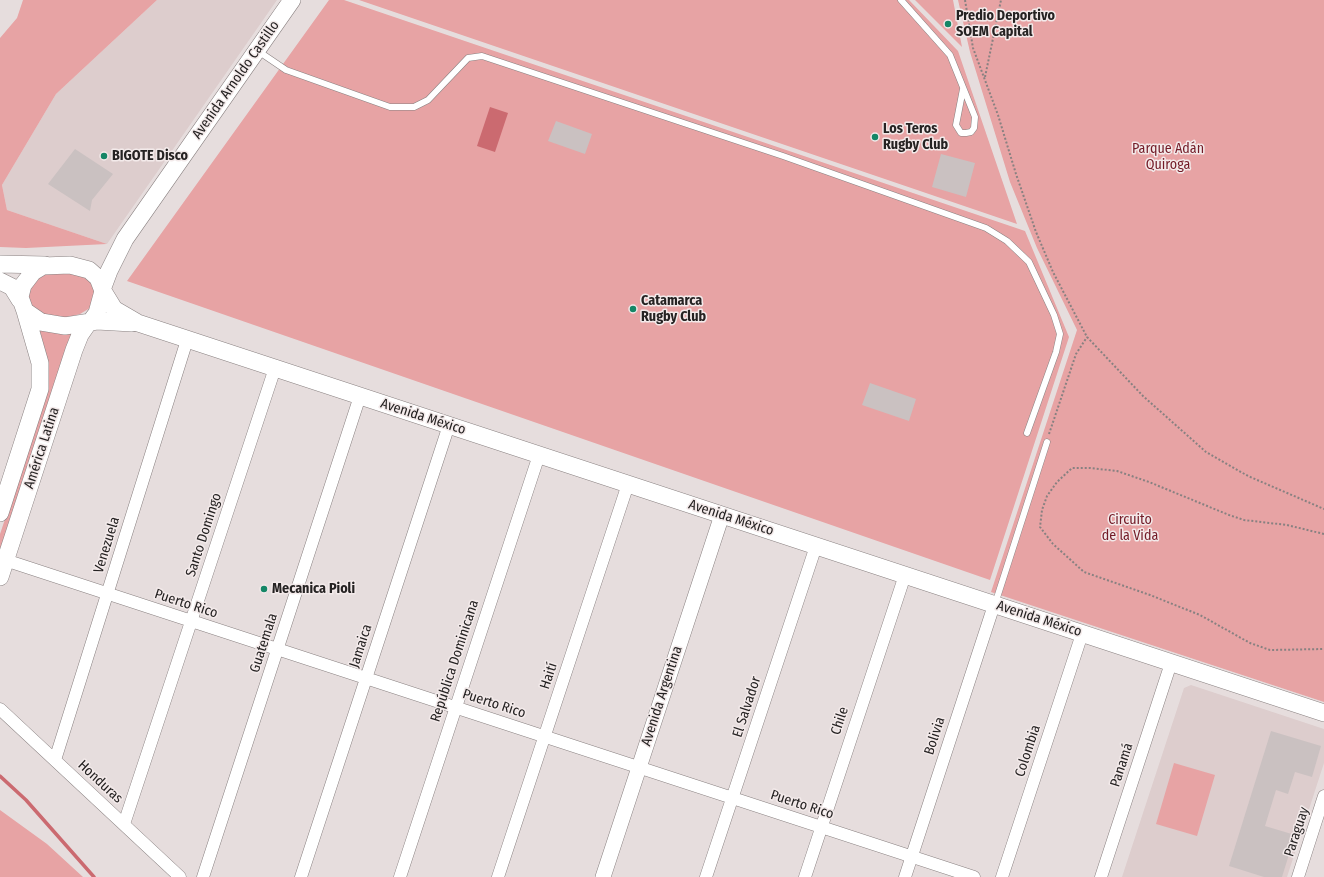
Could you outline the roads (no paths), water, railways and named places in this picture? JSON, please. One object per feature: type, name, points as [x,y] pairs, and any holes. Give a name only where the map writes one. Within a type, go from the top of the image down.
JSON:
[{"type":"main road","name":"Avenida Arnoldo Castillo","points":[[103,289],[109,271],[125,239],[292,0]]},
{"type":"main road","name":"Avenida Arnoldo Castillo","points":[[70,265],[100,261],[108,257],[125,239]]},
{"type":"main road","points":[[0,264],[70,265],[83,268],[94,274],[103,289],[97,313],[90,322],[66,326],[49,325],[34,319],[22,306],[12,287],[0,281]]},
{"type":"main road","points":[[22,306],[23,285],[30,275],[39,268],[52,265]]},
{"type":"main road","name":"Avenida México","points":[[103,289],[114,309],[138,323],[1324,713]]},
{"type":"main road","name":"América Latina","points":[[0,513],[40,389],[40,363],[22,306]]},
{"type":"main road","name":"Avenida México","points":[[90,322],[108,320],[138,323]]},
{"type":"main road","name":"América Latina","points":[[0,577],[74,350],[80,335],[90,322]]},
{"type":"street","name":"Venezuela","points":[[55,760],[188,340]]},
{"type":"street","name":"Santo Domingo","points":[[124,824],[274,368]]},
{"type":"street","name":"Guatemala","points":[[203,877],[360,396]]},
{"type":"street","name":"Jamaica","points":[[301,877],[449,425]]},
{"type":"street","name":"República Dominicana","points":[[400,877],[539,455]]},
{"type":"street","name":"Haití","points":[[498,877],[628,484]]},
{"type":"street","name":"Avenida Argentina","points":[[603,877],[722,515]]},
{"type":"street","name":"El Salvador","points":[[706,877],[816,546]]},
{"type":"street","name":"Puerto Rico","points":[[5,560],[974,877]]},
{"type":"street","name":"Chile","points":[[805,877],[905,575]]},
{"type":"street","name":"Bolivia","points":[[905,877],[994,605]]},
{"type":"street","name":"Colombia","points":[[1002,877],[1082,634]]},
{"type":"street","name":"Panamá","points":[[1101,877],[1171,663]]},
{"type":"street","name":"Honduras","points":[[0,709],[180,877]]},
{"type":"street","name":"Paraguay","points":[[1298,877],[1324,796]]},
{"type":"lane","points":[[901,0],[950,55],[976,122],[971,132],[966,133],[961,133],[956,125],[963,89]]},
{"type":"lane","points":[[257,50],[286,70],[390,107],[414,107],[428,100],[468,58],[482,56],[783,156],[986,228],[1007,241],[1029,262],[1054,315],[1060,334],[1056,352],[1027,433]]},
{"type":"lane","points":[[994,605],[1047,442]]},
{"type":"waterway","points":[[0,776],[26,800],[94,877]]},
{"type":"place","name":"Predio Deportivo SOEM Capital","points":[[948,24]]},
{"type":"place","name":"Los Teros Rugby Club","points":[[875,137]]},
{"type":"place","name":"BIGOTE Disco","points":[[104,156]]},
{"type":"place","name":"Catamarca Rugby Club","points":[[633,309]]},
{"type":"place","name":"Mecanica Pioli","points":[[264,589]]},
{"type":"park label","name":"Parque Adán Quiroga","points":[[1168,158]]},
{"type":"park label","name":"Circuito de la Vida","points":[[1130,528]]}]
